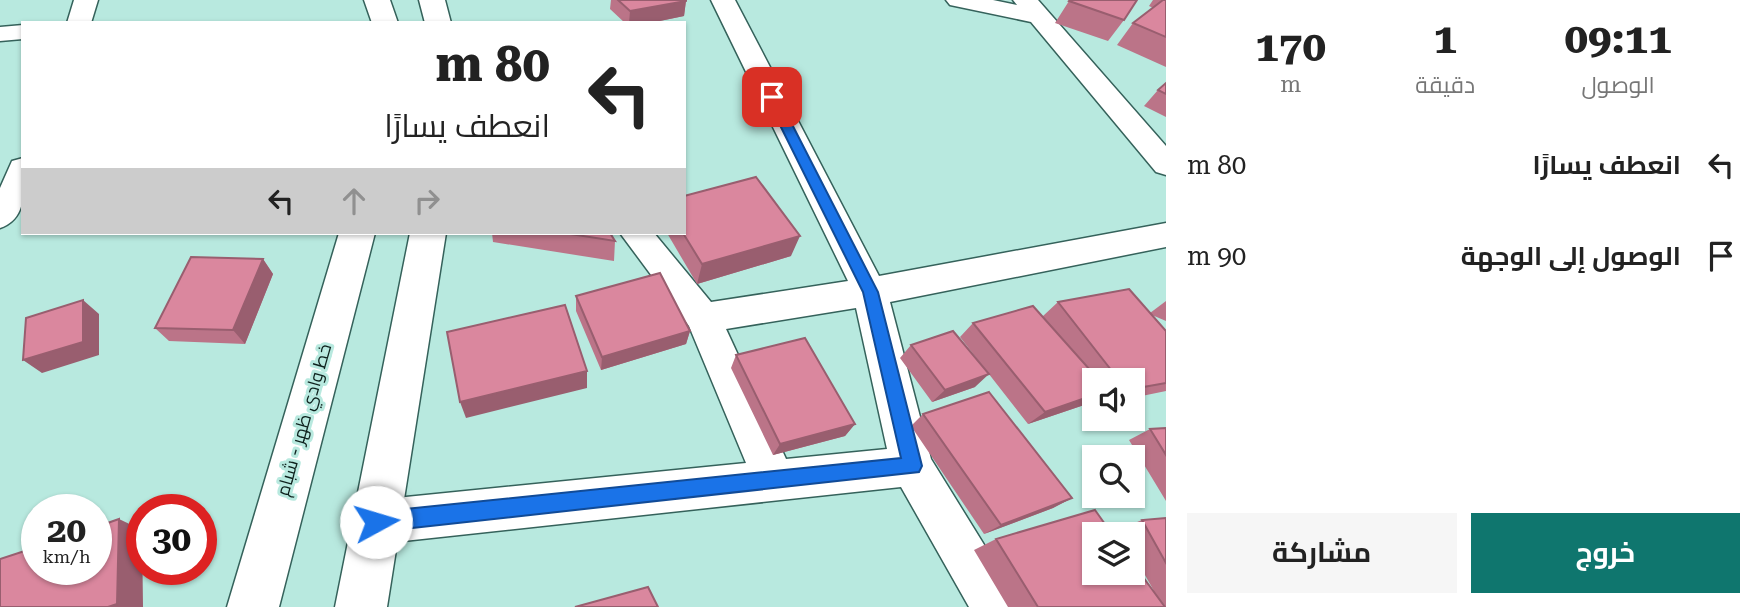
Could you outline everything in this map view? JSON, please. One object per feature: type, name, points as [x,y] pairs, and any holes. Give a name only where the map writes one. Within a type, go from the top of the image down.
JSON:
[{"type":"main road","points":[[377,0],[384,21]]},
{"type":"main road","points":[[432,0],[437,21]]},
{"type":"main road","name":"خط وادي ظهر - شبام","points":[[253,607],[356,235]]},
{"type":"main road","points":[[362,607],[428,235]]},
{"type":"street","points":[[80,21],[86,0]]},
{"type":"street","points":[[723,0],[870,292],[912,466],[995,607]]},
{"type":"street","points":[[958,0],[1032,8],[1166,165]]},
{"type":"street","points":[[0,34],[21,32]]},
{"type":"street","points":[[0,216],[9,204],[21,173]]},
{"type":"street","points":[[638,235],[703,318],[774,480]]},
{"type":"street","points":[[703,318],[870,292],[1166,236]]},
{"type":"street","points":[[376,522],[912,466]]},
{"type":"building","points":[[618,0],[686,0],[686,1],[630,11]]},
{"type":"building","points":[[1070,0],[1137,0],[1124,20]]},
{"type":"building","points":[[1166,0],[1166,37],[1133,23]]},
{"type":"building","points":[[1166,83],[1166,94],[1158,90]]},
{"type":"building","points":[[756,177],[800,236],[702,264],[684,235],[686,195]]},
{"type":"building","points":[[577,235],[611,235],[615,241]]},
{"type":"building","points":[[191,257],[263,259],[233,330],[155,328]]},
{"type":"building","points":[[660,273],[690,331],[602,357],[576,296]]},
{"type":"building","points":[[1129,289],[1166,331],[1166,383],[1145,387],[1145,368],[1110,368],[1058,302]]},
{"type":"building","points":[[83,300],[83,342],[23,360],[26,318]]},
{"type":"building","points":[[565,305],[587,371],[460,402],[447,332]]},
{"type":"building","points":[[1033,306],[1088,368],[1082,368],[1082,399],[1045,412],[973,323]]},
{"type":"building","points":[[953,331],[989,374],[945,390],[911,345]]},
{"type":"building","points":[[805,338],[855,424],[780,444],[736,355]]},
{"type":"building","points":[[989,392],[1072,498],[1001,525],[923,414]]},
{"type":"building","points":[[1166,428],[1166,455],[1150,429]]},
{"type":"building","points":[[1095,510],[1104,522],[1082,522],[1082,585],[1145,585],[1145,580],[1165,607],[1038,607],[996,539]]},
{"type":"building","points":[[1166,518],[1166,563],[1145,522],[1142,520]]},
{"type":"building","points":[[119,519],[117,604],[108,607],[0,607],[0,559],[21,552],[21,585],[112,585],[112,521]]},
{"type":"building","points":[[648,587],[658,607],[575,607]]},
{"type":"route","points":[[376,522],[912,466],[870,292],[772,97]]}]
